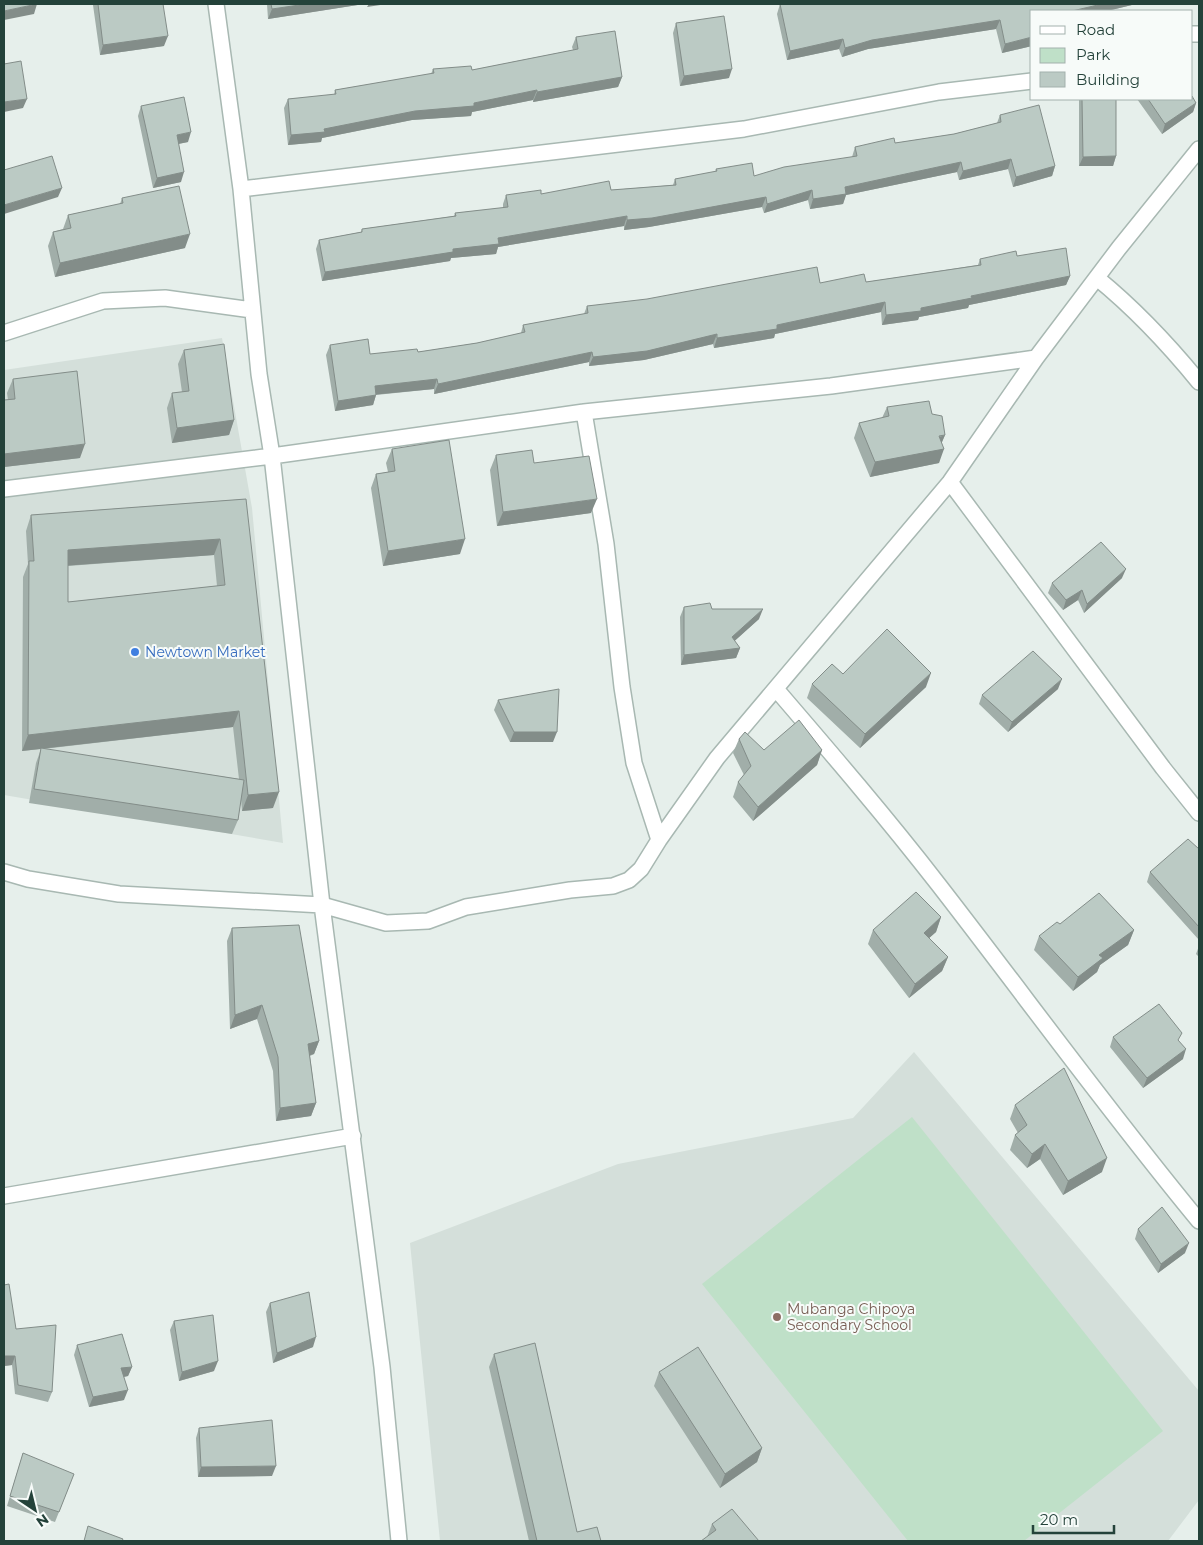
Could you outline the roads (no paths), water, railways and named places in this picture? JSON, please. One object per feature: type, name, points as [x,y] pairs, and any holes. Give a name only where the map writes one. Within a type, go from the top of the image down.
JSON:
[{"type":"street","points":[[216,4],[241,189],[259,374],[272,456],[322,905],[382,1367],[398,1541]]},
{"type":"street","points":[[241,189],[744,129],[939,92],[1030,81]]},
{"type":"street","points":[[4,872],[28,879],[119,894],[322,905],[386,923],[428,921],[466,907],[570,890],[613,886],[629,880],[642,870],[659,840],[717,758],[950,482],[1036,358],[1096,278],[1199,149]]},
{"type":"street","points":[[1096,278],[1126,302],[1172,348],[1199,382]]},
{"type":"street","points":[[4,334],[103,302],[165,298],[252,310]]},
{"type":"street","points":[[4,489],[272,456],[584,412],[831,386],[1036,358]]},
{"type":"street","points":[[584,412],[606,544],[622,687],[634,763],[659,840]]},
{"type":"street","points":[[950,482],[1163,768],[1199,813]]},
{"type":"street","points":[[776,689],[858,784],[938,884],[1061,1047],[1199,1221]]},
{"type":"street","points":[[4,1196],[353,1136]]},
{"type":"place","name":"Newtown Market","points":[[135,652]]},
{"type":"place","name":"Mubanga Chipoya Secondary School","points":[[777,1317]]}]
